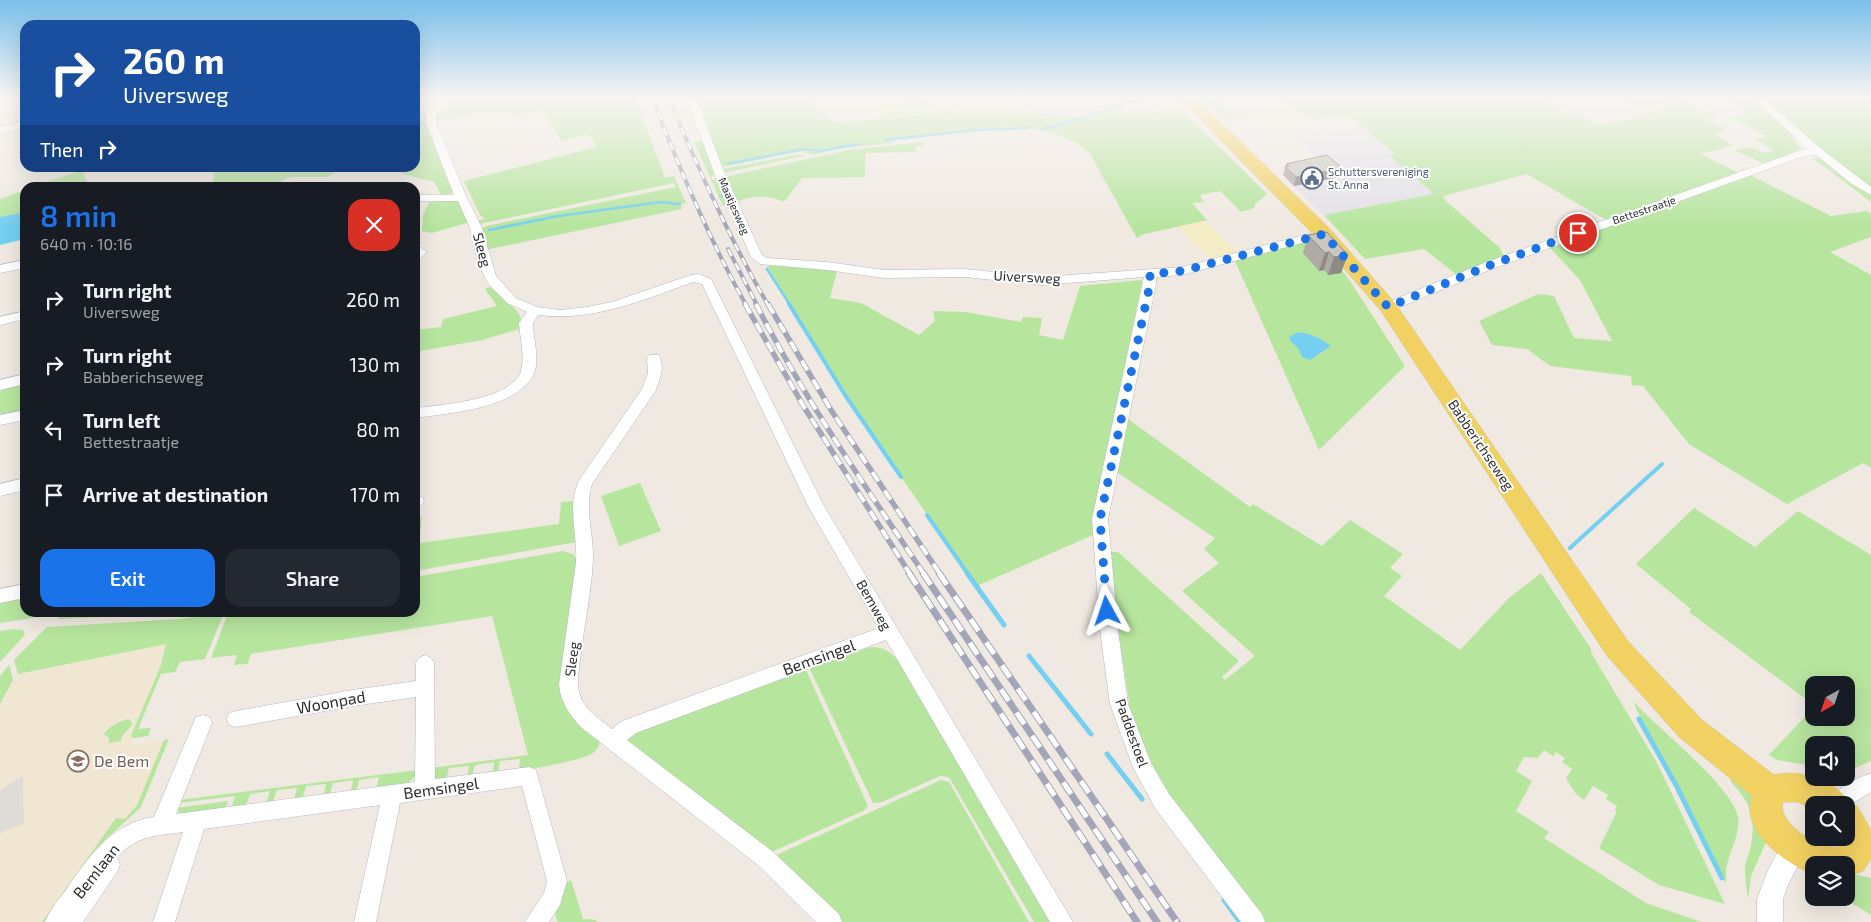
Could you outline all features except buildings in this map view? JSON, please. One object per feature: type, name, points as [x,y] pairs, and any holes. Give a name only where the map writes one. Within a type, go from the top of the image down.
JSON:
[{"type":"main road","name":"Babberichseweg","points":[[1230,141],[1324,234],[1388,307],[1617,648],[1690,728],[1771,792]]},
{"type":"main road","points":[[1820,796],[1792,786],[1780,787],[1771,792],[1766,800],[1766,811],[1771,824],[1781,837],[1810,858],[1826,863],[1841,864],[1865,856],[1855,829]]},
{"type":"street","name":"Sleeg","points":[[438,141],[476,227],[486,269],[493,283],[519,305],[551,314],[589,311],[610,307],[690,279],[703,279]]},
{"type":"street","name":"Maatjesweg","points":[[707,141],[720,176],[757,257]]},
{"type":"street","points":[[1805,141],[1871,192]]},
{"type":"street","name":"Bettestraatje","points":[[1388,307],[1488,266],[1578,233],[1803,153],[1818,152]]},
{"type":"street","points":[[1803,153],[1871,204]]},
{"type":"street","points":[[420,198],[462,198]]},
{"type":"street","name":"Uiversweg","points":[[757,257],[764,261],[827,266],[884,274],[965,273],[1042,280],[1182,271],[1324,234]]},
{"type":"street","points":[[0,269],[20,265]]},
{"type":"street","name":"Paddestoel","points":[[1150,274],[1150,284],[1100,519],[1109,630],[1119,704],[1143,766],[1162,801],[1254,922]]},
{"type":"street","name":"Bemweg","points":[[703,279],[709,286],[817,508],[1062,922]]},
{"type":"street","points":[[420,412],[488,400],[502,396],[516,388],[527,374],[529,363],[526,323],[535,311]]},
{"type":"street","points":[[0,321],[20,316]]},
{"type":"street","name":"Sleeg","points":[[654,358],[655,373],[649,390],[585,483],[580,501],[584,552],[580,605],[569,677],[569,692],[578,712],[765,858],[831,922]]},
{"type":"street","points":[[0,385],[20,379]]},
{"type":"street","points":[[0,420],[20,416]]},
{"type":"street","points":[[0,490],[20,485]]},
{"type":"street","points":[[0,596],[20,592]]},
{"type":"street","name":"Bemsingel","points":[[612,740],[629,727],[889,632]]},
{"type":"street","points":[[425,663],[425,790]]},
{"type":"street","name":"Woonpad","points":[[236,718],[425,688]]},
{"type":"street","points":[[152,827],[203,723]]},
{"type":"street","name":"Bemsingel","points":[[198,820],[529,776],[558,881],[552,898],[536,922]]},
{"type":"street","points":[[1847,796],[1871,782]]},
{"type":"street","points":[[365,922],[392,795]]},
{"type":"street","points":[[164,922],[198,820]]},
{"type":"street","name":"Bemlaan","points":[[56,922],[107,851],[124,836],[152,827],[198,820]]},
{"type":"street","name":"Bemlaan","points":[[70,922],[127,841],[152,827]]},
{"type":"street","points":[[1770,922],[1770,899],[1777,879],[1794,848]]},
{"type":"shaded area","points":[[1299,141],[1379,141],[1395,155],[1391,156],[1435,194],[1324,215],[1294,186],[1339,177]]},
{"type":"shaded area","name":"De Bem","points":[[172,621],[161,665],[131,736],[133,738],[131,746],[164,740],[137,804],[125,820],[116,818],[42,922],[0,922],[0,832],[24,824],[23,777],[0,790],[0,704],[13,680],[18,677],[14,660]]},
{"type":"shaded area","points":[[23,776],[24,824],[1,832],[0,835],[0,790]]},
{"type":"green space","points":[[420,141],[434,141],[457,192],[441,195],[434,182],[401,172],[420,172]]},
{"type":"green space","points":[[593,141],[651,141],[665,178],[674,176],[686,203],[681,204],[682,209],[485,250],[482,228],[486,226],[676,187],[674,183],[479,224],[477,221],[485,219],[480,215],[464,181],[597,147]]},
{"type":"green space","points":[[703,141],[717,174],[711,176],[713,180],[718,178],[730,204],[723,206],[694,142]]},
{"type":"green space","points":[[710,141],[892,141],[893,143],[843,148],[814,155],[802,151],[721,167]]},
{"type":"green space","points":[[1072,141],[1213,141],[1267,194],[1255,204],[1254,208],[1241,212],[1220,191],[1200,195],[1204,202],[1192,203],[1207,220],[1144,234],[1137,238],[1090,154]]},
{"type":"green space","points":[[1380,141],[1726,141],[1733,145],[1700,154],[1739,173],[1606,220],[1527,174],[1443,196],[1446,201],[1500,248],[1504,257],[1457,275],[1424,249],[1365,259],[1324,215],[1434,194],[1390,156],[1395,154]]},
{"type":"green space","points":[[1758,141],[1795,141],[1801,149],[1765,164],[1734,150],[1751,147],[1763,153],[1774,151]]},
{"type":"green space","points":[[1812,141],[1871,141],[1871,188],[1857,179]]},
{"type":"green space","points":[[922,142],[923,146],[915,146],[916,152],[865,153],[865,177],[802,178],[784,202],[778,199],[759,196],[735,203],[724,177],[849,150]]},
{"type":"green space","points":[[800,154],[805,156],[722,173],[724,169]]},
{"type":"green space","points":[[1814,159],[1823,159],[1871,194],[1871,202]]},
{"type":"green space","points":[[76,172],[83,172],[87,182],[47,182]]},
{"type":"green space","points":[[214,172],[334,172],[328,177],[290,177],[280,182],[213,182]]},
{"type":"green space","points":[[1750,175],[1831,216],[1867,211],[1871,214],[1871,237],[1830,252],[1871,275],[1871,468],[1863,463],[1787,504],[1689,444],[1643,386],[1632,385],[1631,376],[1550,366],[1527,349],[1492,345],[1479,321],[1538,294],[1554,296],[1574,338],[1612,341],[1580,280],[1550,248]]},
{"type":"green space","points":[[20,192],[20,213],[0,217],[0,199]]},
{"type":"green space","points":[[461,201],[470,222],[432,233],[422,231],[423,215],[429,202]]},
{"type":"green space","points":[[1312,240],[1332,257],[1348,278],[1405,366],[1319,450],[1235,261]],"holes":[[[1293,344],[1331,346],[1312,357],[1302,357],[1297,345]]]},
{"type":"green space","points":[[767,266],[796,266],[837,271],[830,298],[861,303],[919,335],[935,321],[933,311],[965,312],[1021,322],[1023,317],[1042,318],[1039,335],[1063,340],[1080,286],[1141,280],[1142,283],[1095,534],[977,586],[857,414]]},
{"type":"green space","points":[[490,287],[517,311],[523,328],[482,340],[420,351],[420,329],[441,327],[443,319],[497,306],[485,289]]},
{"type":"green space","points":[[20,383],[20,413],[0,417],[0,392],[4,388]]},
{"type":"green space","points":[[1128,419],[1250,507],[1253,504],[1322,546],[1350,520],[1403,554],[1390,568],[1402,576],[1384,596],[1460,650],[1508,599],[1541,573],[1591,649],[1596,661],[1656,761],[1725,904],[1659,885],[1599,848],[1617,811],[1615,810],[1617,806],[1606,799],[1608,795],[1593,786],[1584,800],[1576,794],[1566,778],[1572,769],[1562,762],[1565,758],[1556,752],[1553,756],[1544,750],[1538,758],[1524,757],[1516,771],[1532,781],[1516,811],[1549,832],[1544,838],[1646,903],[1701,922],[1263,922],[1155,777],[1127,708],[1129,701],[1106,552],[1118,552],[1239,661],[1222,677],[1225,680],[1255,656],[1182,591],[1219,563],[1204,549],[1215,538],[1118,473]]},
{"type":"green space","points":[[640,483],[661,531],[619,546],[601,496]]},
{"type":"green space","points":[[561,502],[574,502],[576,542],[420,570],[420,543],[559,524]]},
{"type":"green space","points":[[1694,508],[1755,547],[1798,511],[1871,555],[1871,761],[1855,768],[1855,736],[1805,736],[1805,765],[1777,760],[1769,755],[1805,717],[1805,726],[1855,726],[1855,676],[1805,676],[1805,698],[1689,612],[1691,609],[1636,564]]},
{"type":"green space","points":[[420,517],[422,517],[420,534]]},
{"type":"green space","points":[[563,551],[573,554],[578,562],[566,665],[600,739],[598,747],[593,753],[558,764],[519,771],[520,759],[500,761],[498,773],[493,774],[494,762],[475,765],[472,777],[467,778],[469,766],[449,768],[446,780],[439,781],[432,778],[431,768],[528,755],[492,616],[251,654],[247,664],[234,665],[237,655],[211,658],[226,617],[420,617],[420,576]]},
{"type":"green space","points":[[20,597],[20,617],[37,617],[0,623],[0,601]]},
{"type":"green space","points":[[58,617],[99,617],[59,619]]},
{"type":"green space","points":[[222,617],[205,659],[180,662],[175,672],[161,674],[138,729],[151,728],[148,736],[133,738],[131,736],[161,665],[166,644],[18,674],[14,660],[47,627]]},
{"type":"green space","points":[[23,630],[25,635],[0,662],[0,631]]},
{"type":"green space","points":[[871,647],[887,651],[899,662],[1054,922],[1034,922],[949,777],[940,776],[882,802],[873,803],[809,667]]},
{"type":"green space","points":[[9,665],[13,680],[0,704],[0,676]]},
{"type":"green space","points":[[805,668],[868,806],[863,811],[767,854],[628,744],[628,739],[633,732]]},
{"type":"green space","points":[[1633,701],[1708,774],[1733,804],[1738,817],[1738,829],[1726,869],[1726,884],[1675,782],[1642,722]]},
{"type":"green space","points":[[128,719],[132,725],[122,736],[121,741],[109,743],[109,738],[104,734],[106,731],[121,721]]},
{"type":"green space","points":[[169,739],[141,807],[105,840],[46,922],[42,922],[116,818],[125,819],[137,805],[164,740]]},
{"type":"green space","points":[[418,770],[411,780],[401,786],[376,790],[379,777],[359,780],[356,793],[350,794],[353,780],[333,783],[329,796],[323,797],[326,784],[306,786],[302,800],[294,801],[297,788],[277,790],[272,804],[266,804],[270,791],[250,794],[245,807],[231,809],[235,796],[178,803],[179,800]]},
{"type":"green space","points":[[1731,776],[1755,798],[1767,840],[1751,876],[1748,898],[1745,867],[1751,845],[1752,818],[1743,796],[1731,782]]},
{"type":"green space","points":[[941,780],[949,782],[1029,922],[840,922],[772,857]]},
{"type":"green space","points":[[228,801],[225,810],[180,815],[177,808]]},
{"type":"green space","points":[[1855,875],[1871,878],[1871,915],[1855,905]]},
{"type":"green space","points":[[571,880],[583,919],[598,920],[595,922],[558,922],[555,913],[556,908],[566,883]]},
{"type":"sand","points":[[1205,221],[1237,253],[1211,260],[1177,227]]},
{"type":"water","points":[[20,213],[20,240],[0,245],[0,217]]},
{"type":"water","points":[[1298,332],[1316,337],[1331,346],[1310,360],[1302,357],[1289,337]]},
{"type":"waterway","points":[[728,164],[804,149],[820,151],[858,144]]},
{"type":"waterway","points":[[489,230],[558,216],[661,202],[680,204]]},
{"type":"waterway","points":[[767,269],[790,305]]},
{"type":"waterway","points":[[789,304],[845,395],[901,477]]},
{"type":"waterway","points":[[1570,548],[1662,464]]},
{"type":"waterway","points":[[927,515],[968,574]]},
{"type":"waterway","points":[[967,573],[1004,625]]},
{"type":"waterway","points":[[1029,656],[1091,734]]},
{"type":"waterway","points":[[1639,719],[1676,785],[1722,878]]},
{"type":"waterway","points":[[1107,754],[1142,799]]},
{"type":"waterway","points":[[1224,900],[1240,922]]},
{"type":"railway","points":[[669,141],[720,255],[746,305]]},
{"type":"railway","points":[[687,141],[715,203],[768,305]]},
{"type":"railway","points":[[728,249],[757,305]]},
{"type":"railway","points":[[745,304],[804,407],[910,574]]},
{"type":"railway","points":[[756,304],[815,408],[924,574]]},
{"type":"railway","points":[[768,304],[831,410],[940,574]]},
{"type":"railway","points":[[909,573],[1137,922]]},
{"type":"railway","points":[[923,573],[1157,922]]},
{"type":"railway","points":[[939,573],[1177,922]]},
{"type":"place","name":"Schuttersvereniging St. Anna","points":[[1312,178]]},
{"type":"place","name":"De Bem","points":[[78,761]]},
{"type":"route","points":[[1107,611],[1100,519],[1150,284],[1150,274],[1182,271],[1324,234],[1388,307],[1488,266],[1578,233]]}]
